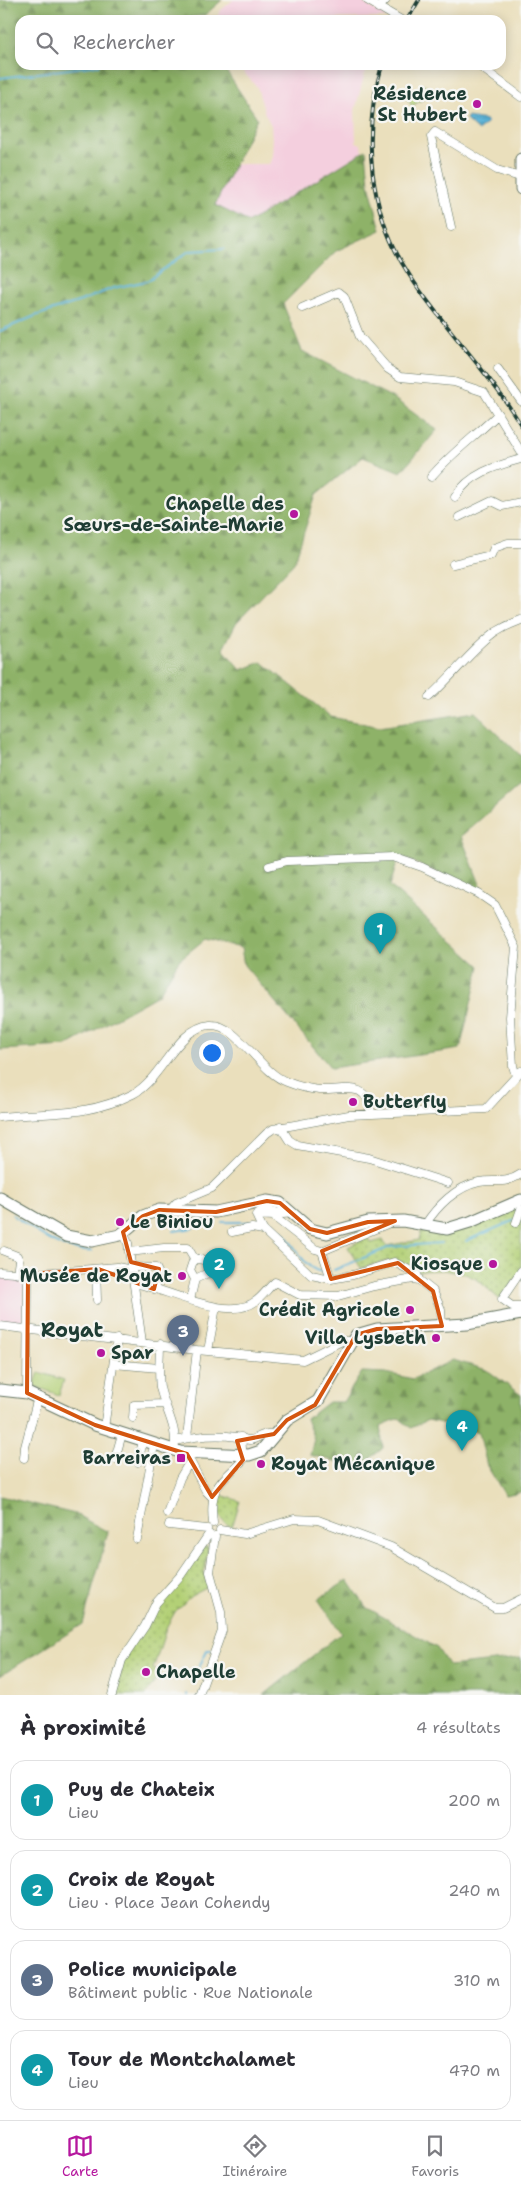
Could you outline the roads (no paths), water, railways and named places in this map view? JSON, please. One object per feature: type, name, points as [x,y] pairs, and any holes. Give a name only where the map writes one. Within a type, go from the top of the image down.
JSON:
[{"type":"main road","points":[[521,159],[521,189]]},
{"type":"main road","points":[[0,1198],[66,1236],[92,1241],[114,1237],[142,1216],[170,1210],[216,1212],[267,1201],[280,1203],[310,1229],[327,1233],[368,1222],[395,1221],[436,1228],[454,1227],[521,1206]]},
{"type":"main road","points":[[0,1390],[27,1393],[104,1428],[149,1443],[175,1446],[189,1458],[249,1455],[261,1451],[287,1420],[318,1401],[356,1335],[371,1330],[473,1324],[521,1314]]},
{"type":"street","points":[[367,0],[391,15]]},
{"type":"street","points":[[378,8],[386,0]]},
{"type":"street","points":[[485,70],[521,97]]},
{"type":"street","points":[[451,227],[431,137],[435,132],[497,170],[520,177]]},
{"type":"street","points":[[302,308],[339,292],[344,296],[360,337],[388,369],[400,377],[454,382],[484,392],[521,452]]},
{"type":"street","points":[[498,369],[521,401]]},
{"type":"street","points":[[431,477],[449,456],[482,431],[498,414]]},
{"type":"street","points":[[455,497],[462,485],[469,480],[502,464],[521,459]]},
{"type":"street","points":[[460,517],[492,501],[502,506],[521,502]]},
{"type":"street","points":[[453,564],[491,555],[494,548],[508,543],[521,543]]},
{"type":"street","points":[[429,697],[449,680],[484,642],[497,631],[521,620]]},
{"type":"street","points":[[170,1210],[176,1203],[212,1188],[266,1132],[280,1126],[372,1114],[486,1109],[518,1073],[513,1066],[510,1017],[516,947],[495,905],[479,894],[422,867],[393,857],[287,861],[269,866]]},
{"type":"street","points":[[0,1117],[76,1112],[118,1100],[134,1093],[152,1080],[188,1033],[209,1025],[218,1026],[230,1031],[256,1059],[283,1081],[320,1090],[352,1088],[360,1091],[367,1096],[372,1114]]},
{"type":"street","points":[[280,1126],[288,1140],[297,1145],[369,1158],[448,1184]]},
{"type":"street","points":[[425,1225],[443,1203],[462,1188],[479,1182],[511,1180],[521,1174]]},
{"type":"street","points":[[516,1224],[521,1206]]},
{"type":"street","points":[[293,1213],[283,1214],[265,1209],[258,1212],[259,1222],[311,1275],[330,1273],[354,1275],[394,1262],[417,1274],[419,1280]]},
{"type":"street","points":[[232,1232],[252,1228],[259,1222],[273,1216],[315,1249],[322,1251],[395,1221]]},
{"type":"street","points":[[123,1232],[132,1268],[142,1342]]},
{"type":"street","points":[[129,1252],[148,1249],[188,1248],[194,1258],[208,1261],[210,1264],[208,1273],[195,1279]]},
{"type":"street","points":[[148,1249],[149,1266]]},
{"type":"street","points":[[322,1251],[330,1273]]},
{"type":"street","points":[[4,1252],[17,1256],[19,1260],[17,1274]]},
{"type":"street","points":[[190,1300],[195,1279],[190,1270],[194,1258]]},
{"type":"street","points":[[0,1272],[28,1274],[149,1266],[156,1268],[158,1272],[154,1289]]},
{"type":"street","points":[[96,1269],[97,1300]]},
{"type":"street","points":[[521,1271],[502,1298],[511,1306],[521,1306]]},
{"type":"street","points":[[27,1393],[28,1274]]},
{"type":"street","points":[[134,1283],[216,1307],[234,1308],[256,1302],[275,1282],[295,1292],[321,1296],[347,1295],[374,1286],[413,1279],[419,1280],[433,1291],[438,1299],[442,1326]]},
{"type":"street","points":[[208,1351],[216,1307]]},
{"type":"street","points":[[0,1326],[108,1337],[197,1350],[303,1360],[342,1341],[351,1341]]},
{"type":"street","points":[[104,1428],[117,1339]]},
{"type":"street","points":[[160,1344],[160,1387],[172,1422],[175,1446],[187,1438],[241,1437],[253,1440],[260,1434],[274,1434]]},
{"type":"street","points":[[187,1438],[197,1350]]},
{"type":"street","points":[[114,1364],[159,1368]]},
{"type":"street","points":[[24,1458],[24,1447],[38,1397]]},
{"type":"street","points":[[133,1418],[134,1404],[165,1404]]},
{"type":"street","points":[[115,1459],[122,1434]]},
{"type":"street","points":[[199,1695],[222,1631],[221,1612],[210,1572],[213,1530],[212,1497],[220,1484],[249,1455],[241,1437]]},
{"type":"street","points":[[138,1462],[149,1443]]},
{"type":"street","points":[[137,1539],[149,1443]]},
{"type":"street","points":[[189,1458],[206,1491],[212,1497]]},
{"type":"street","points":[[167,1513],[189,1458]]},
{"type":"street","points":[[169,1525],[245,1534],[294,1519],[318,1520],[391,1548],[495,1608],[503,1608],[521,1599]]},
{"type":"street","points":[[112,1695],[122,1660],[145,1626],[156,1603],[181,1574],[213,1530]]},
{"type":"water","points":[[467,117],[488,122],[478,131],[466,120]]},
{"type":"waterway","points":[[0,78],[61,70]]},
{"type":"waterway","points":[[0,331],[35,316],[113,288],[147,281],[189,251],[224,249]]},
{"type":"waterway","points":[[13,1215],[60,1245],[70,1249],[92,1251]]},
{"type":"waterway","points":[[466,1241],[515,1220]]},
{"type":"waterway","points":[[222,1222],[257,1222]]},
{"type":"waterway","points":[[262,1222],[273,1225],[281,1231],[307,1264],[324,1272]]},
{"type":"waterway","points":[[174,1231],[193,1228]]},
{"type":"waterway","points":[[334,1270],[390,1247],[441,1243]]},
{"type":"waterway","points":[[193,1680],[207,1650],[211,1650]]},
{"type":"railway","points":[[410,15],[419,0]]},
{"type":"railway","points":[[381,70],[375,92],[371,147],[373,174],[385,227],[396,252],[423,295],[495,387],[521,425]]},
{"type":"place","name":"Résidence St Hubert","points":[[477,104]]},
{"type":"place","name":"Chapelle des Sœurs-de-Sainte-Marie","points":[[294,514]]},
{"type":"place","name":"Puy de Chateix","points":[[380,954]]},
{"type":"place","name":"Butterfly","points":[[353,1102]]},
{"type":"place","name":"Le Biniou","points":[[120,1222]]},
{"type":"place","name":"Kiosque","points":[[493,1264]]},
{"type":"place","name":"Musée de Royat","points":[[182,1276]]},
{"type":"place","name":"Croix de Royat","points":[[219,1289]]},
{"type":"place","name":"Crédit Agricole","points":[[410,1310]]},
{"type":"place","name":"Villa Lysbeth","points":[[436,1338]]},
{"type":"place","name":"Spar","points":[[101,1353]]},
{"type":"place","name":"Police municipale","points":[[183,1356]]},
{"type":"place","name":"Tour de Montchalamet","points":[[462,1451]]},
{"type":"place","name":"Barreiras","points":[[181,1458]]},
{"type":"place","name":"Royat Mécanique","points":[[261,1464]]},
{"type":"place","name":"Chapelle","points":[[146,1672]]},
{"type":"district","name":"Royat","points":[[72,1330]]}]
